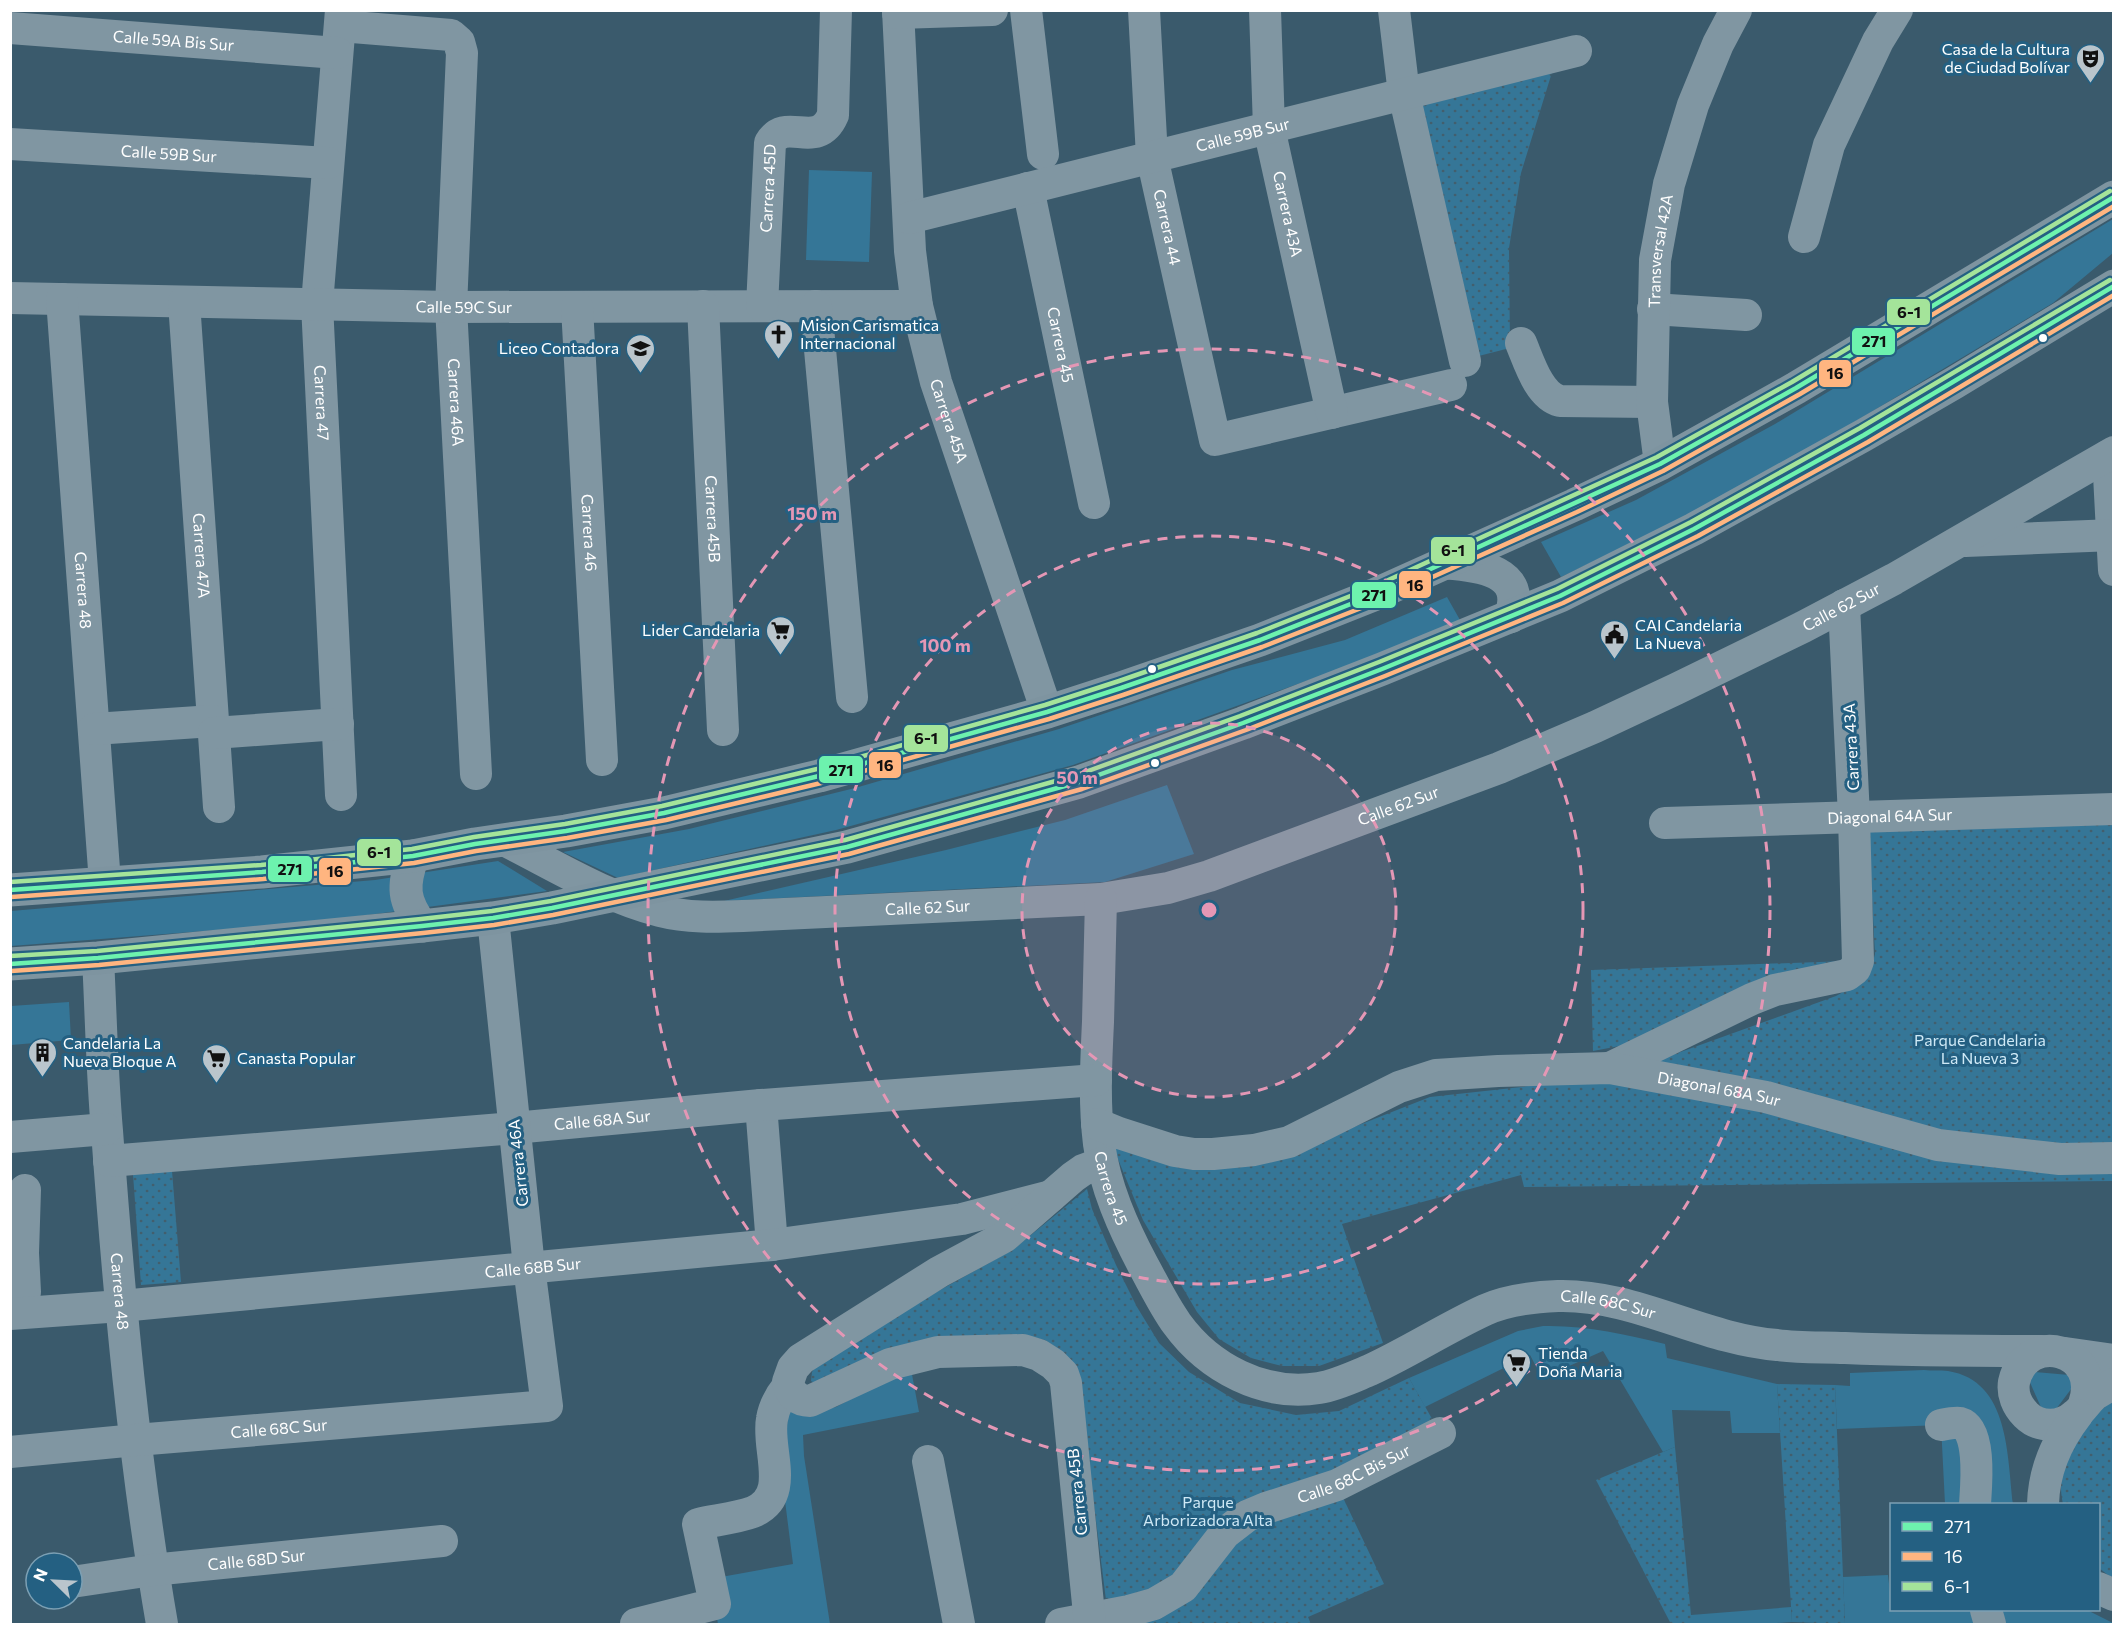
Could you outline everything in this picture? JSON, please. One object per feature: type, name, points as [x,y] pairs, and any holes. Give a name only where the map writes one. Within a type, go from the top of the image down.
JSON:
[{"type":"main road","points":[[10,890],[262,872],[413,856],[664,813],[796,782],[1047,712],[1260,640],[1376,594],[1660,464],[1796,388],[2114,197]]},
{"type":"main road","points":[[10,964],[98,958],[493,918],[616,896],[847,847],[1079,782],[1243,723],[1560,596],[1704,523],[1930,397],[2114,286]]},
{"type":"main road","points":[[1446,563],[1474,565],[1493,571],[1506,580],[1514,595],[1514,607],[1510,617]]},
{"type":"main road","points":[[413,856],[406,874],[405,893],[411,911],[422,926]]},
{"type":"street","name":"Carrera 45D","points":[[762,306],[770,143],[774,136],[782,132],[816,132],[824,130],[830,123],[833,115],[836,10]]},
{"type":"street","points":[[898,12],[992,10]]},
{"type":"street","points":[[1026,10],[1043,154]]},
{"type":"street","name":"Carrera 44","points":[[1144,10],[1152,157],[1215,440],[1332,412]]},
{"type":"street","name":"Carrera 43A","points":[[1265,10],[1269,128],[1332,412]]},
{"type":"street","points":[[1332,412],[1458,373],[1404,94],[1394,10]]},
{"type":"street","name":"Transversal 42A","points":[[1660,464],[1652,402],[1655,261],[1669,184],[1693,105],[1718,44],[1736,10]]},
{"type":"street","points":[[1804,237],[1829,145],[1878,41],[1897,10]]},
{"type":"street","name":"Carrera 45A","points":[[898,12],[910,251],[917,306],[936,382],[1047,712]]},
{"type":"street","name":"Calle 59A Bis Sur","points":[[10,28],[339,30],[451,35]]},
{"type":"street","name":"Carrera 47","points":[[339,30],[317,304],[341,795]]},
{"type":"street","name":"Carrera 46A","points":[[451,35],[459,42],[462,53],[451,307],[476,774]]},
{"type":"street","name":"Calle 59B Sur","points":[[909,218],[1576,51]]},
{"type":"street","name":"Calle 59B Sur","points":[[10,144],[328,163]]},
{"type":"street","name":"Carrera 45","points":[[1028,188],[1094,503]]},
{"type":"street","name":"Calle 59C Sur","points":[[10,298],[451,307],[917,306]]},
{"type":"street","name":"Carrera 48","points":[[62,299],[105,883]]},
{"type":"street","name":"Carrera 47A","points":[[184,302],[219,807]]},
{"type":"street","name":"Carrera 45B","points":[[703,306],[723,730]]},
{"type":"street","points":[[816,306],[852,697]]},
{"type":"street","name":"Carrera 46","points":[[577,307],[602,760]]},
{"type":"street","points":[[1653,309],[1746,315]]},
{"type":"street","points":[[1521,344],[1533,372],[1553,400],[1652,402]]},
{"type":"street","points":[[2111,454],[2114,570]]},
{"type":"street","name":"Calle 62 Sur","points":[[504,840],[616,896],[659,911],[687,916],[1101,899],[1168,888],[1209,876],[1499,768],[1595,727],[1844,605],[1962,541],[2111,454]]},
{"type":"street","points":[[1962,541],[2113,535]]},
{"type":"street","name":"Carrera 43A","points":[[1610,1068],[1730,1008],[1775,990],[1847,975],[1855,969],[1858,960],[1854,817],[1844,605]]},
{"type":"street","points":[[94,729],[338,724]]},
{"type":"street","name":"Diagonal 64A Sur","points":[[1665,823],[2114,809]]},
{"type":"street","name":"Carrera 45","points":[[1101,899],[1097,1124],[1102,1163],[1118,1212],[1131,1241],[1178,1326],[1222,1367],[1246,1379],[1270,1387],[1295,1390]]},
{"type":"street","name":"Carrera 46A","points":[[493,918],[529,1267],[547,1406]]},
{"type":"street","name":"Carrera 48","points":[[98,958],[106,1129],[120,1306],[152,1570],[162,1624]]},
{"type":"street","name":"Diagonal 68A Sur","points":[[1097,1124],[1175,1151],[1213,1154],[1289,1142],[1399,1087],[1436,1075],[1610,1068],[1766,1097],[1938,1145],[2060,1159],[2114,1158]]},
{"type":"street","name":"Calle 68A Sur","points":[[109,1161],[761,1105],[1096,1080]]},
{"type":"street","points":[[761,1105],[772,1245]]},
{"type":"street","points":[[10,1137],[106,1129]]},
{"type":"street","name":"Calle 68B Sur","points":[[636,1624],[715,1604],[698,1524],[754,1511],[770,1500],[776,1485],[771,1421],[780,1396],[788,1386],[789,1374],[801,1359],[939,1272],[1004,1237],[1083,1170],[1102,1163]]},
{"type":"street","points":[[18,1303],[17,1253],[25,1190]]},
{"type":"street","name":"Calle 68B Sur","points":[[18,1303],[120,1306],[772,1245],[962,1219],[1051,1196]]},
{"type":"street","name":"Calle 68C Sur","points":[[1295,1390],[1334,1385],[1389,1361],[1487,1309],[1512,1302],[1565,1296],[1602,1300],[1776,1346],[1937,1352],[2054,1352],[2114,1360]]},
{"type":"street","name":"Carrera 45B","points":[[788,1386],[794,1395],[804,1401],[810,1401],[890,1364],[938,1352],[1023,1350],[1039,1355],[1053,1364],[1063,1374],[1066,1383],[1081,1623]]},
{"type":"street","name":"Calle 68C Sur","points":[[1937,1352],[1973,1359],[1998,1371],[2006,1380],[2018,1403]]},
{"type":"street","points":[[2043,1503],[2033,1454],[2013,1386],[2019,1369],[2031,1356],[2054,1352],[2080,1364],[2088,1380],[2088,1393],[2052,1457],[2044,1487],[2043,1503]]},
{"type":"street","points":[[2018,1403],[2035,1421],[2054,1425],[2066,1422],[2095,1394],[2114,1384]]},
{"type":"street","name":"Calle 68C Sur","points":[[10,1452],[547,1406]]},
{"type":"street","points":[[1941,1425],[1960,1423],[1967,1427],[1974,1440],[1977,1464],[1975,1503]]},
{"type":"street","name":"Calle 68C Bis Sur","points":[[1081,1623],[1154,1604],[1183,1587],[1225,1533],[1247,1516],[1337,1485],[1440,1433]]},
{"type":"street","points":[[928,1461],[959,1624]]},
{"type":"street","name":"Calle 68D Sur","points":[[84,1580],[152,1570],[442,1541]]},
{"type":"street","points":[[2100,1589],[2114,1595]]},
{"type":"green space","points":[[1553,69],[1521,173],[1509,248],[1510,348],[1455,362],[1395,111]]},
{"type":"green space","points":[[809,170],[872,172],[869,262],[806,260]]},
{"type":"green space","points":[[2113,219],[2113,253],[2053,303],[1796,457],[1661,529],[1561,577],[1541,542],[1636,500],[1775,424]]},
{"type":"green space","points":[[1447,597],[1460,620],[1345,667],[1073,765],[836,830],[618,878],[563,852],[689,829],[855,788],[1059,729],[1232,670],[1345,640]]},
{"type":"green space","points":[[1167,785],[1194,854],[1105,882],[724,901],[1065,820]]},
{"type":"green space","name":"Parque Candelaria La Nueva 3","points":[[2113,816],[2113,1181],[1524,1187],[1521,1175],[1342,1224],[1383,1343],[1319,1366],[1282,1366],[1251,1358],[1219,1339],[1197,1312],[1143,1220],[1113,1147],[1336,1134],[1430,1097],[1611,1077],[1836,996],[1862,980],[1870,970],[1875,954],[1868,822]]},
{"type":"green space","points":[[498,861],[547,891],[308,923],[11,946],[11,911],[375,880]]},
{"type":"green space","points":[[1847,961],[1630,1044],[1593,1051],[1591,970]]},
{"type":"green space","points":[[69,1002],[71,1040],[11,1045],[11,1006]]},
{"type":"green space","points":[[172,1171],[181,1282],[141,1285],[133,1174]]},
{"type":"green space","name":"Parque Arborizadora Alta","points":[[1087,1189],[1092,1209],[1116,1265],[1137,1307],[1159,1343],[1189,1372],[1240,1403],[1296,1415],[1339,1411],[1409,1378],[1440,1433],[1337,1485],[1384,1584],[1308,1617],[1311,1624],[1109,1624],[1086,1441],[1060,1350],[1045,1340],[1027,1336],[818,1385],[811,1381],[812,1372],[817,1365],[879,1324],[1014,1249]]},
{"type":"green space","points":[[1543,1326],[1589,1329],[1665,1344],[1667,1358],[1777,1384],[1780,1433],[1732,1433],[1730,1411],[1672,1410],[1675,1447],[1663,1452],[1603,1351],[1542,1378],[1530,1355],[1425,1407],[1409,1378],[1518,1331]]},
{"type":"green space","points":[[911,1369],[919,1412],[803,1435],[804,1456],[830,1624],[718,1624],[710,1579],[793,1564],[783,1485],[788,1412],[814,1412],[836,1407],[889,1378]]},
{"type":"green space","points":[[1948,1371],[1968,1378],[1983,1389],[2002,1423],[2013,1503],[1945,1503],[1941,1425],[1837,1429],[1835,1385],[1850,1386],[1850,1373]]},
{"type":"green space","points":[[2025,1371],[2081,1376],[2047,1421]]},
{"type":"green space","points":[[1777,1384],[1835,1385],[1845,1624],[1792,1622]]},
{"type":"green space","points":[[2113,1396],[2113,1579],[2100,1569],[2100,1503],[2063,1503],[2062,1467],[2067,1448],[2080,1427]]},
{"type":"green space","points":[[1675,1447],[1691,1624],[1671,1624],[1596,1480]]},
{"type":"green space","points":[[1888,1575],[1890,1611],[2089,1611],[2113,1624],[1845,1624],[1843,1577]]},
{"type":"green space","points":[[1791,1607],[1792,1622],[1691,1624],[1691,1615]]},
{"type":"transit line","name":"6-1","points":[[10,882],[261,865],[412,849],[474,837],[565,824],[662,806],[817,769],[1045,705],[1119,681],[1257,633],[1373,587],[1657,457],[1792,382],[2110,191]]},
{"type":"transit line","name":"271","points":[[10,890],[262,872],[413,856],[475,844],[566,831],[664,813],[819,776],[1047,712],[1121,688],[1260,640],[1376,594],[1660,464],[1796,388],[2114,197]]},
{"type":"transit line","name":"16","points":[[11,897],[263,879],[414,863],[476,851],[567,838],[666,820],[821,783],[1049,719],[1123,695],[1262,647],[1379,601],[1663,471],[1800,394],[2114,206]]},
{"type":"transit line","name":"6-1","points":[[10,956],[97,951],[421,919],[492,911],[551,901],[845,840],[1077,775],[1240,716],[1557,589],[1691,522],[1860,428],[2110,280]]},
{"type":"transit line","name":"271","points":[[10,964],[98,958],[422,926],[493,918],[552,908],[847,847],[1079,782],[1243,723],[1560,596],[1694,529],[1864,435],[2114,286]]},
{"type":"transit line","name":"16","points":[[11,971],[99,965],[423,933],[494,925],[553,915],[849,854],[1082,789],[1246,730],[1563,603],[1698,536],[1868,442],[2114,295]]},
{"type":"place","name":"Casa de la Cultura de Ciudad Bolívar","points":[[2091,84]]},
{"type":"place","name":"Mision Carismatica Internacional","points":[[779,360]]},
{"type":"place","name":"Liceo Contadora","points":[[640,374]]},
{"type":"place","name":"Lider Candelaria","points":[[781,656]]},
{"type":"place","name":"CAI Candelaria La Nueva","points":[[1614,660]]},
{"type":"place","name":"Candelaria La Nueva Bloque A","points":[[42,1078]]},
{"type":"place","name":"Canasta Popular","points":[[216,1084]]},
{"type":"place","name":"Tienda Doña Maria","points":[[1517,1388]]}]
